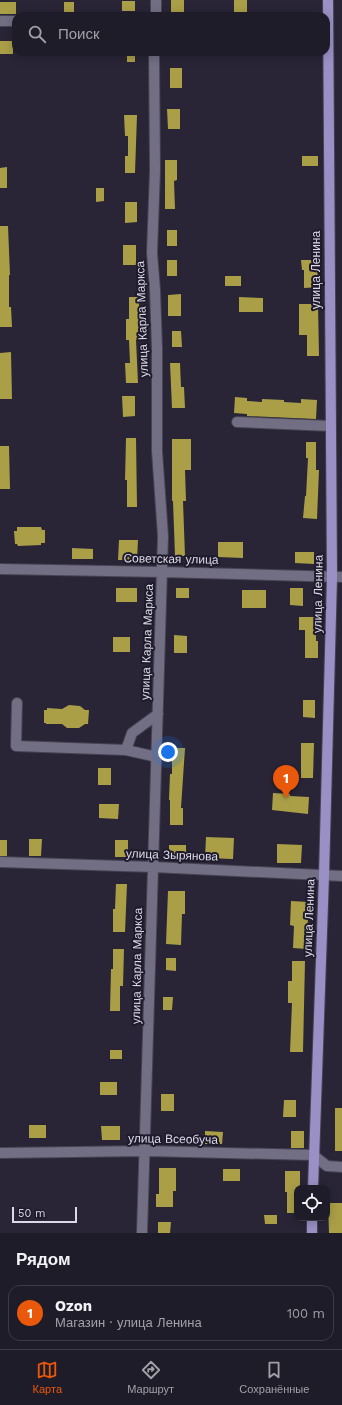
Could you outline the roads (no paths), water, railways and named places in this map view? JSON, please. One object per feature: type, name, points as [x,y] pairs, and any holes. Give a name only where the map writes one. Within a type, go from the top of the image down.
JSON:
[{"type":"main road","name":"улица Ленина","points":[[327,12],[328,0]]},
{"type":"main road","name":"улица Ленина","points":[[313,1185],[324,875],[337,577],[330,426],[327,56]]},
{"type":"main road","points":[[312,1221],[312,1233]]},
{"type":"street","points":[[156,0],[156,12]]},
{"type":"street","points":[[0,21],[12,21]]},
{"type":"street","name":"улица Карла Маркса","points":[[142,1233],[146,1151],[152,867],[157,757],[163,536],[158,451],[158,348],[152,253],[155,170],[154,56]]},
{"type":"street","points":[[237,422],[330,426]]},
{"type":"street","name":"Советская улица","points":[[0,569],[337,577]]},
{"type":"street","points":[[17,703],[16,746],[126,750],[157,757]]},
{"type":"street","points":[[126,750],[132,733],[158,714]]},
{"type":"street","name":"улица Зырянова","points":[[0,862],[152,867],[342,876]]},
{"type":"street","name":"улица Всеобуча","points":[[0,1153],[146,1151],[313,1154]]},
{"type":"street","points":[[313,1154],[327,1166],[342,1167]]},
{"type":"place","name":"Ozon","points":[[286,798]]}]
